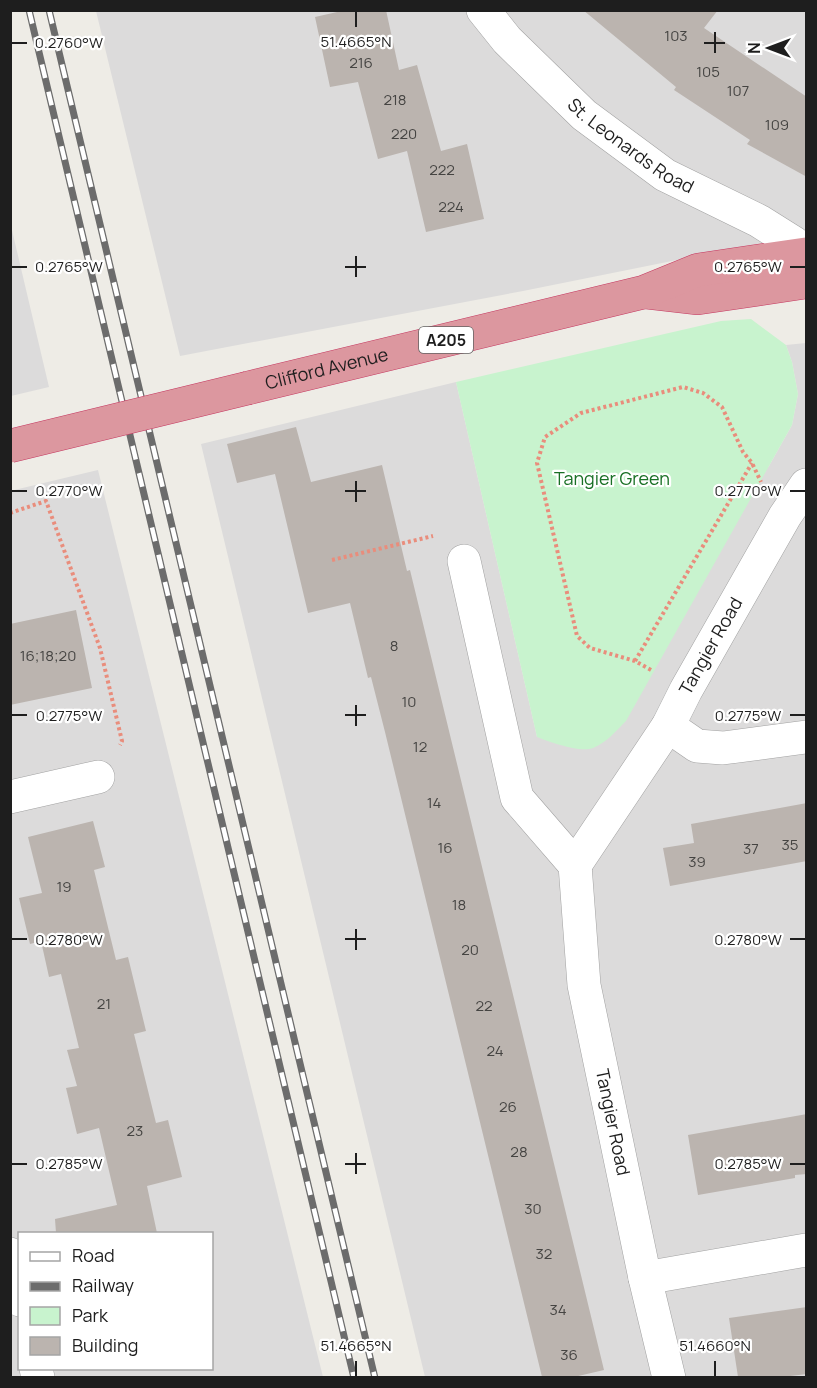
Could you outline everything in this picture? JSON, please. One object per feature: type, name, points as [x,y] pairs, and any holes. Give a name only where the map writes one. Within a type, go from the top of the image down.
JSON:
[{"type":"highway","name":"Clifford Avenue","points":[[10,446],[644,292],[698,270],[804,263]]},
{"type":"street","name":"St. Leonards Road","points":[[483,10],[507,39],[584,115],[665,175],[759,221],[794,243],[804,263]]},
{"type":"street","name":"Tangier Road","points":[[669,1377],[645,1278],[584,985],[575,866],[668,726],[785,516],[807,485]]},
{"type":"street","points":[[464,561],[518,798],[575,866]]},
{"type":"street","points":[[668,726],[697,746],[723,748],[807,737]]},
{"type":"street","points":[[10,797],[98,777]]},
{"type":"street","points":[[645,1278],[807,1250]]},
{"type":"street","points":[[10,1254],[18,1291]]},
{"type":"path","points":[[686,690],[635,662],[590,648],[577,636],[537,463],[546,437],[581,414],[683,387],[704,393],[722,407],[743,452],[785,516]]},
{"type":"path","points":[[635,662],[752,463]]},
{"type":"path","points":[[10,513],[46,501],[100,648],[122,741],[98,777]]},
{"type":"path","points":[[332,560],[444,534],[464,561]]},
{"type":"shaded area","points":[[96,11],[806,11],[806,234],[523,291],[180,356]]},
{"type":"shaded area","points":[[11,226],[49,387],[10,396]]},
{"type":"shaded area","points":[[806,343],[806,1377],[425,1377],[201,444],[456,382],[537,737],[769,466],[792,425],[798,394],[786,345]]},
{"type":"shaded area","points":[[98,470],[323,1377],[11,1377],[10,491]]},
{"type":"green space","name":"Tangier Green","points":[[751,319],[786,345],[798,394],[792,425],[626,721],[611,736],[593,748],[581,749],[565,746],[537,737],[456,382],[721,321]]},
{"type":"building","points":[[346,10],[386,10],[399,70],[417,65],[441,151],[467,144],[484,219],[426,232],[407,151],[378,159],[358,82],[330,87],[315,17]]},
{"type":"building","points":[[583,10],[718,10],[704,28],[807,97],[807,177],[747,144],[750,140],[674,90],[676,87]]},
{"type":"building","points":[[296,427],[311,482],[382,465],[407,571],[410,570],[604,1370],[574,1377],[542,1377],[385,732],[371,677],[368,678],[350,603],[308,613],[275,474],[237,483],[227,444]]},
{"type":"building","points":[[76,610],[92,688],[10,705],[10,624]]},
{"type":"building","points":[[807,803],[807,861],[670,886],[663,848],[694,843],[691,824]]},
{"type":"building","points":[[93,821],[105,867],[94,870],[116,960],[128,957],[146,1031],[134,1034],[156,1123],[168,1120],[182,1177],[147,1186],[157,1232],[56,1232],[55,1219],[117,1205],[99,1128],[77,1134],[66,1088],[77,1086],[67,1050],[79,1048],[61,974],[49,977],[41,941],[30,944],[19,898],[42,893],[28,837]]},
{"type":"building","points":[[807,1114],[807,1174],[698,1195],[688,1135]]},
{"type":"building","points":[[807,1307],[807,1374],[782,1377],[738,1377],[729,1318]]},
{"type":"railway","points":[[29,10],[354,1378]]},
{"type":"railway","points":[[49,10],[375,1378]]}]
